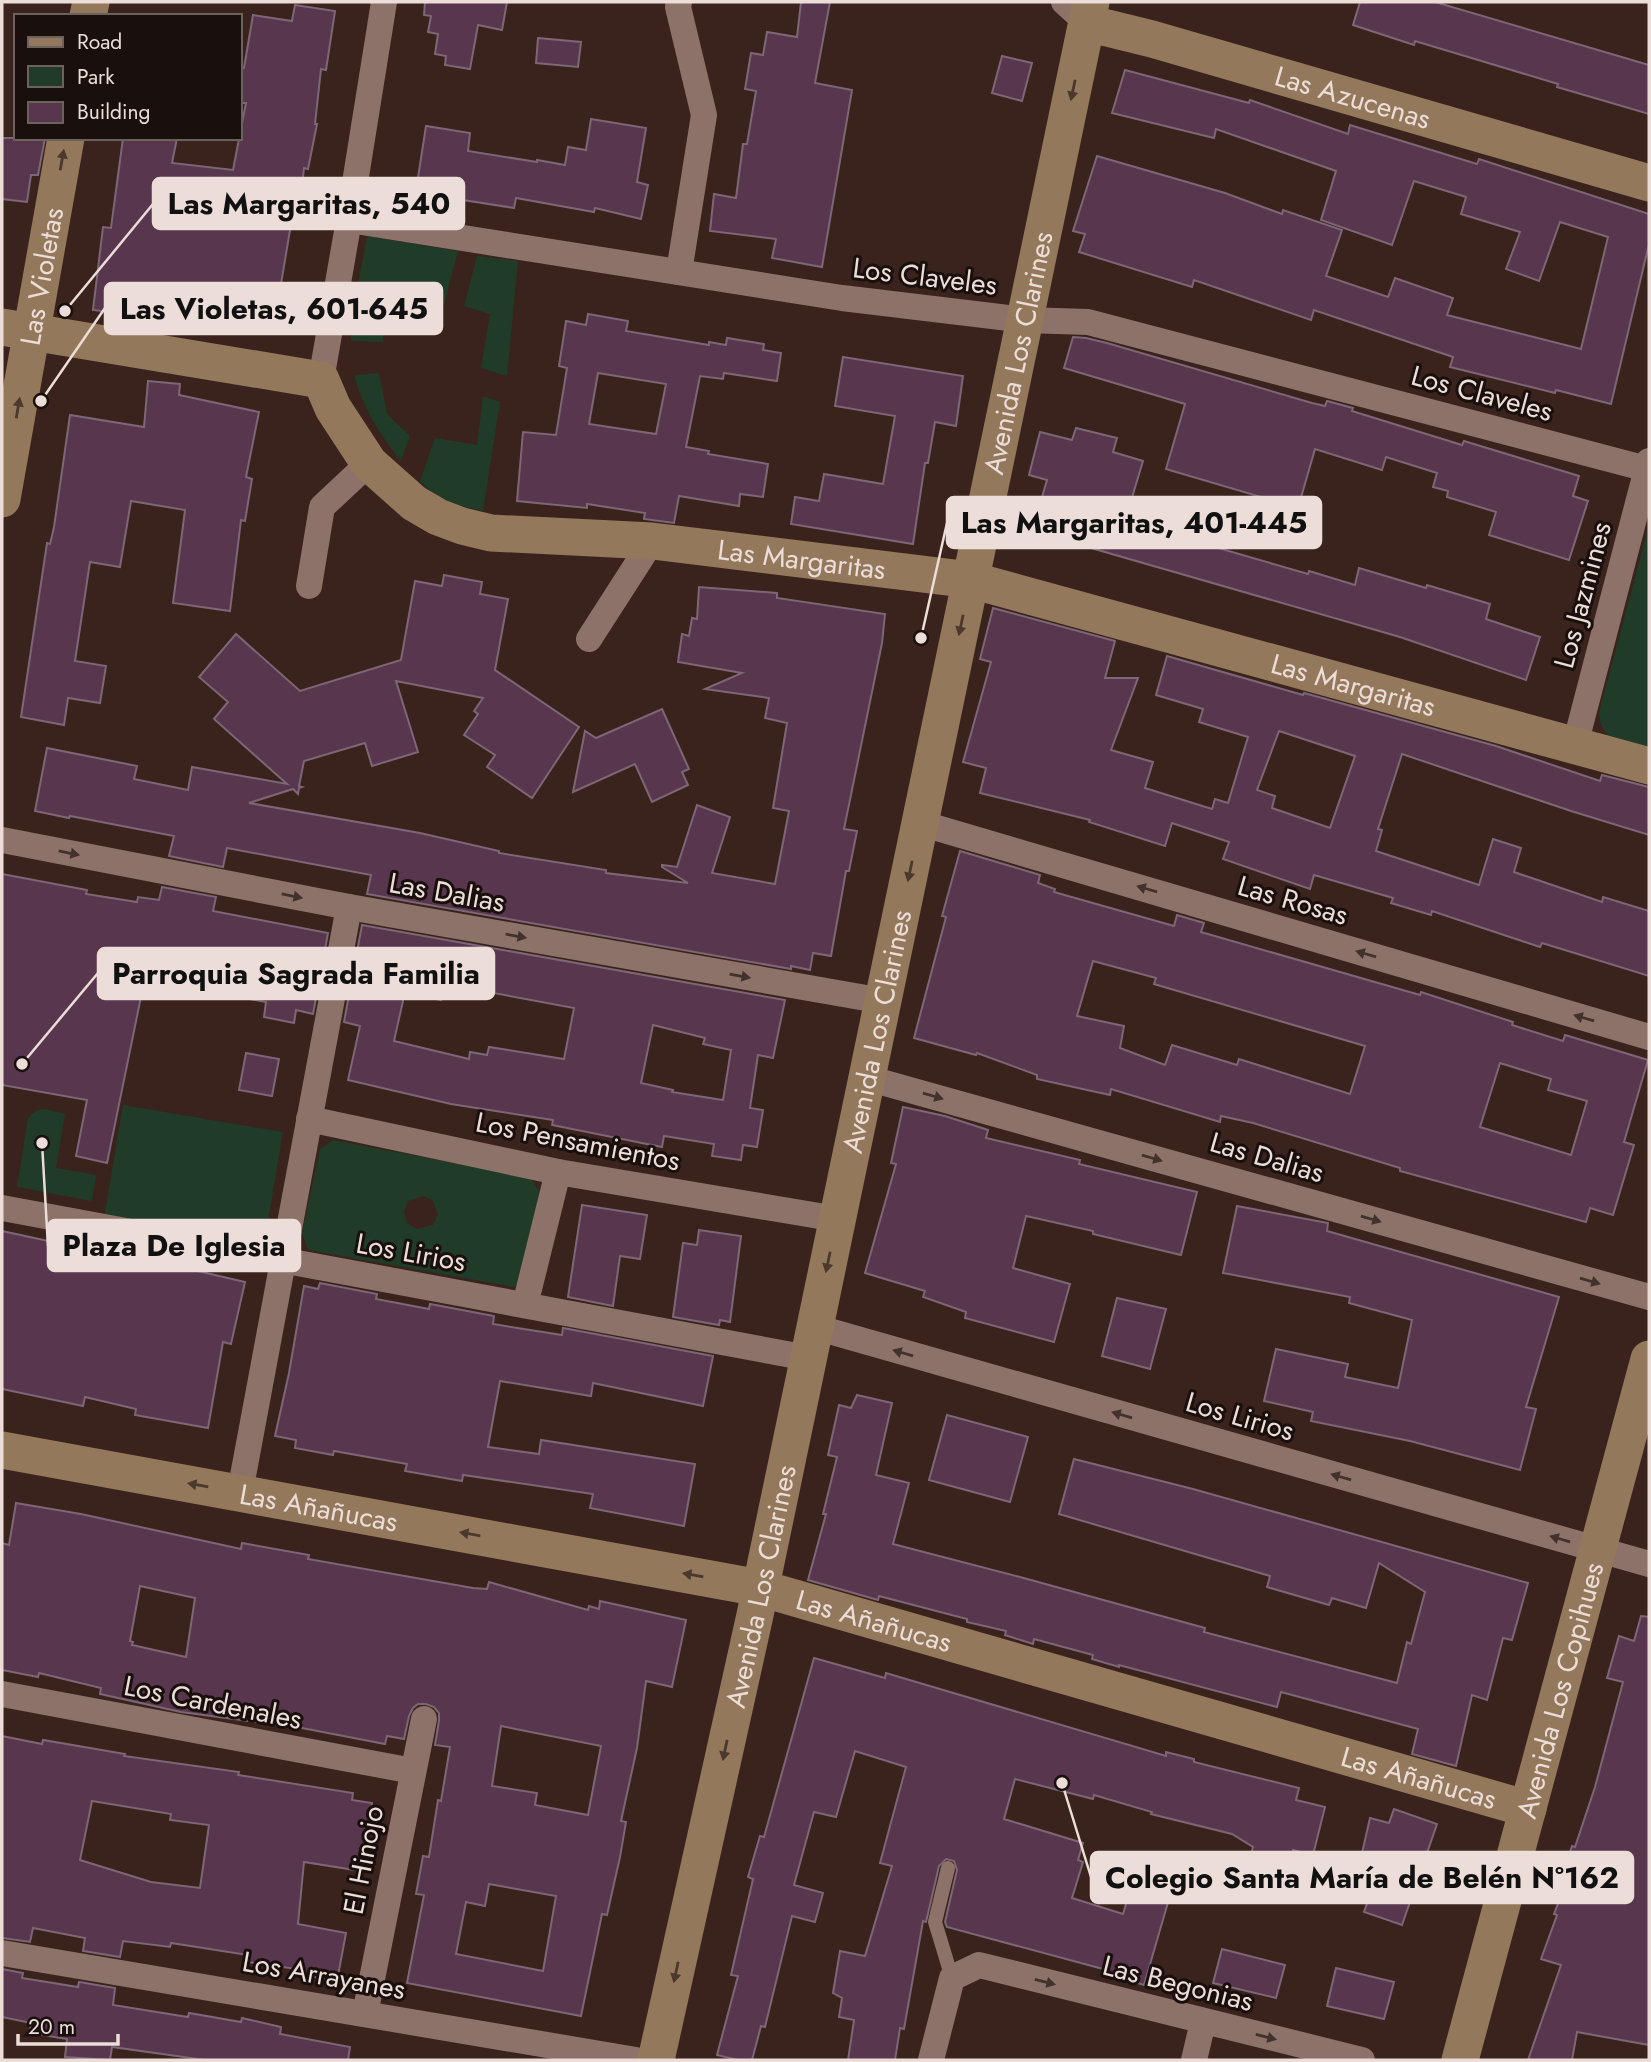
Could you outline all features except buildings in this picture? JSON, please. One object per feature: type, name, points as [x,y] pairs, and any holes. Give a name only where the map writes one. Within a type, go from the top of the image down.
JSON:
[{"type":"street","points":[[17,329],[321,380],[384,2]]},
{"type":"street","points":[[679,2],[705,115],[679,272]]},
{"type":"street","name":"Las Azucenas","points":[[1080,9],[1152,39],[1649,183]]},
{"type":"street","name":"Avenida Los Clarines","points":[[656,2060],[760,1588],[1025,320],[1080,9]]},
{"type":"street","name":"Las Violetas","points":[[2,499],[17,329],[65,140]]},
{"type":"street","name":"Los Claveles","points":[[349,220],[842,298],[1025,320],[1088,322],[1648,465]]},
{"type":"street","name":"Las Margaritas","points":[[321,380],[333,408],[369,463],[414,503],[438,517],[462,526],[491,533],[652,541],[971,580],[1649,766]]},
{"type":"street","points":[[309,586],[322,507],[369,463]]},
{"type":"street","name":"Los Jazmines","points":[[1575,745],[1648,465]]},
{"type":"street","points":[[589,639],[652,541]]},
{"type":"street","name":"Las Rosas","points":[[920,822],[1649,1037]]},
{"type":"street","name":"Las Dalias","points":[[2,840],[349,907],[883,1001]]},
{"type":"street","points":[[240,1492],[349,907]]},
{"type":"street","name":"Las Dalias","points":[[867,1078],[1649,1297]]},
{"type":"street","name":"Los Pensamientos","points":[[309,1119],[558,1172],[837,1219]]},
{"type":"street","points":[[525,1305],[558,1172]]},
{"type":"street","name":"Los Lirios","points":[[2,1208],[525,1305],[811,1343],[1649,1564]]},
{"type":"street","name":"Avenida Los Copihues","points":[[1460,2060],[1649,1359]]},
{"type":"street","name":"Las Añañucas","points":[[2,1450],[760,1588],[1528,1809]]},
{"type":"street","name":"Los Cardenales","points":[[2,1694],[413,1771]]},
{"type":"street","name":"El Hinojo","points":[[365,2014],[424,1719]]},
{"type":"street","name":"Los Arrayanes","points":[[2,1953],[636,2060]]},
{"type":"street","name":"Las Begonias","points":[[952,1978],[979,1965],[1362,2060]]},
{"type":"street","points":[[931,2060],[952,1978]]},
{"type":"street","points":[[1194,2060],[1203,2022]]},
{"type":"lane","points":[[948,1868],[935,1922],[952,1978]]},
{"type":"green space","points":[[367,236],[458,251],[444,305],[383,301],[383,342],[351,341],[351,323]]},
{"type":"green space","points":[[477,256],[518,261],[507,376],[481,368],[490,314],[464,306]]},
{"type":"green space","points":[[379,373],[387,414],[410,436],[401,461],[373,421],[354,375]]},
{"type":"green space","points":[[483,396],[500,402],[483,511],[449,501],[420,481],[435,438],[477,445]]},
{"type":"green space","points":[[1649,525],[1649,752],[1608,737],[1600,722],[1599,713]]},
{"type":"green space","points":[[123,1105],[283,1132],[264,1245],[104,1218]]},
{"type":"green space","points":[[46,1109],[65,1114],[56,1168],[96,1175],[92,1201],[17,1187],[28,1118],[37,1110]]},
{"type":"green space","points":[[333,1140],[531,1178],[539,1192],[526,1276],[514,1287],[308,1250],[302,1233],[320,1149]],"holes":[[[424,1196],[433,1201],[438,1215],[433,1225],[417,1229],[407,1223],[404,1212],[408,1201]]]},
{"type":"place","name":"Las Margaritas, 540","points":[[65,311]]},
{"type":"place","name":"Las Violetas, 601-645","points":[[41,401]]},
{"type":"place","name":"Las Margaritas, 401-445","points":[[921,638]]},
{"type":"place","name":"Parroquia Sagrada Familia","points":[[22,1064]]},
{"type":"place","name":"Plaza De Iglesia","points":[[42,1143]]},
{"type":"place","name":"Colegio Santa María de Belén N°162","points":[[1062,1783]]}]
